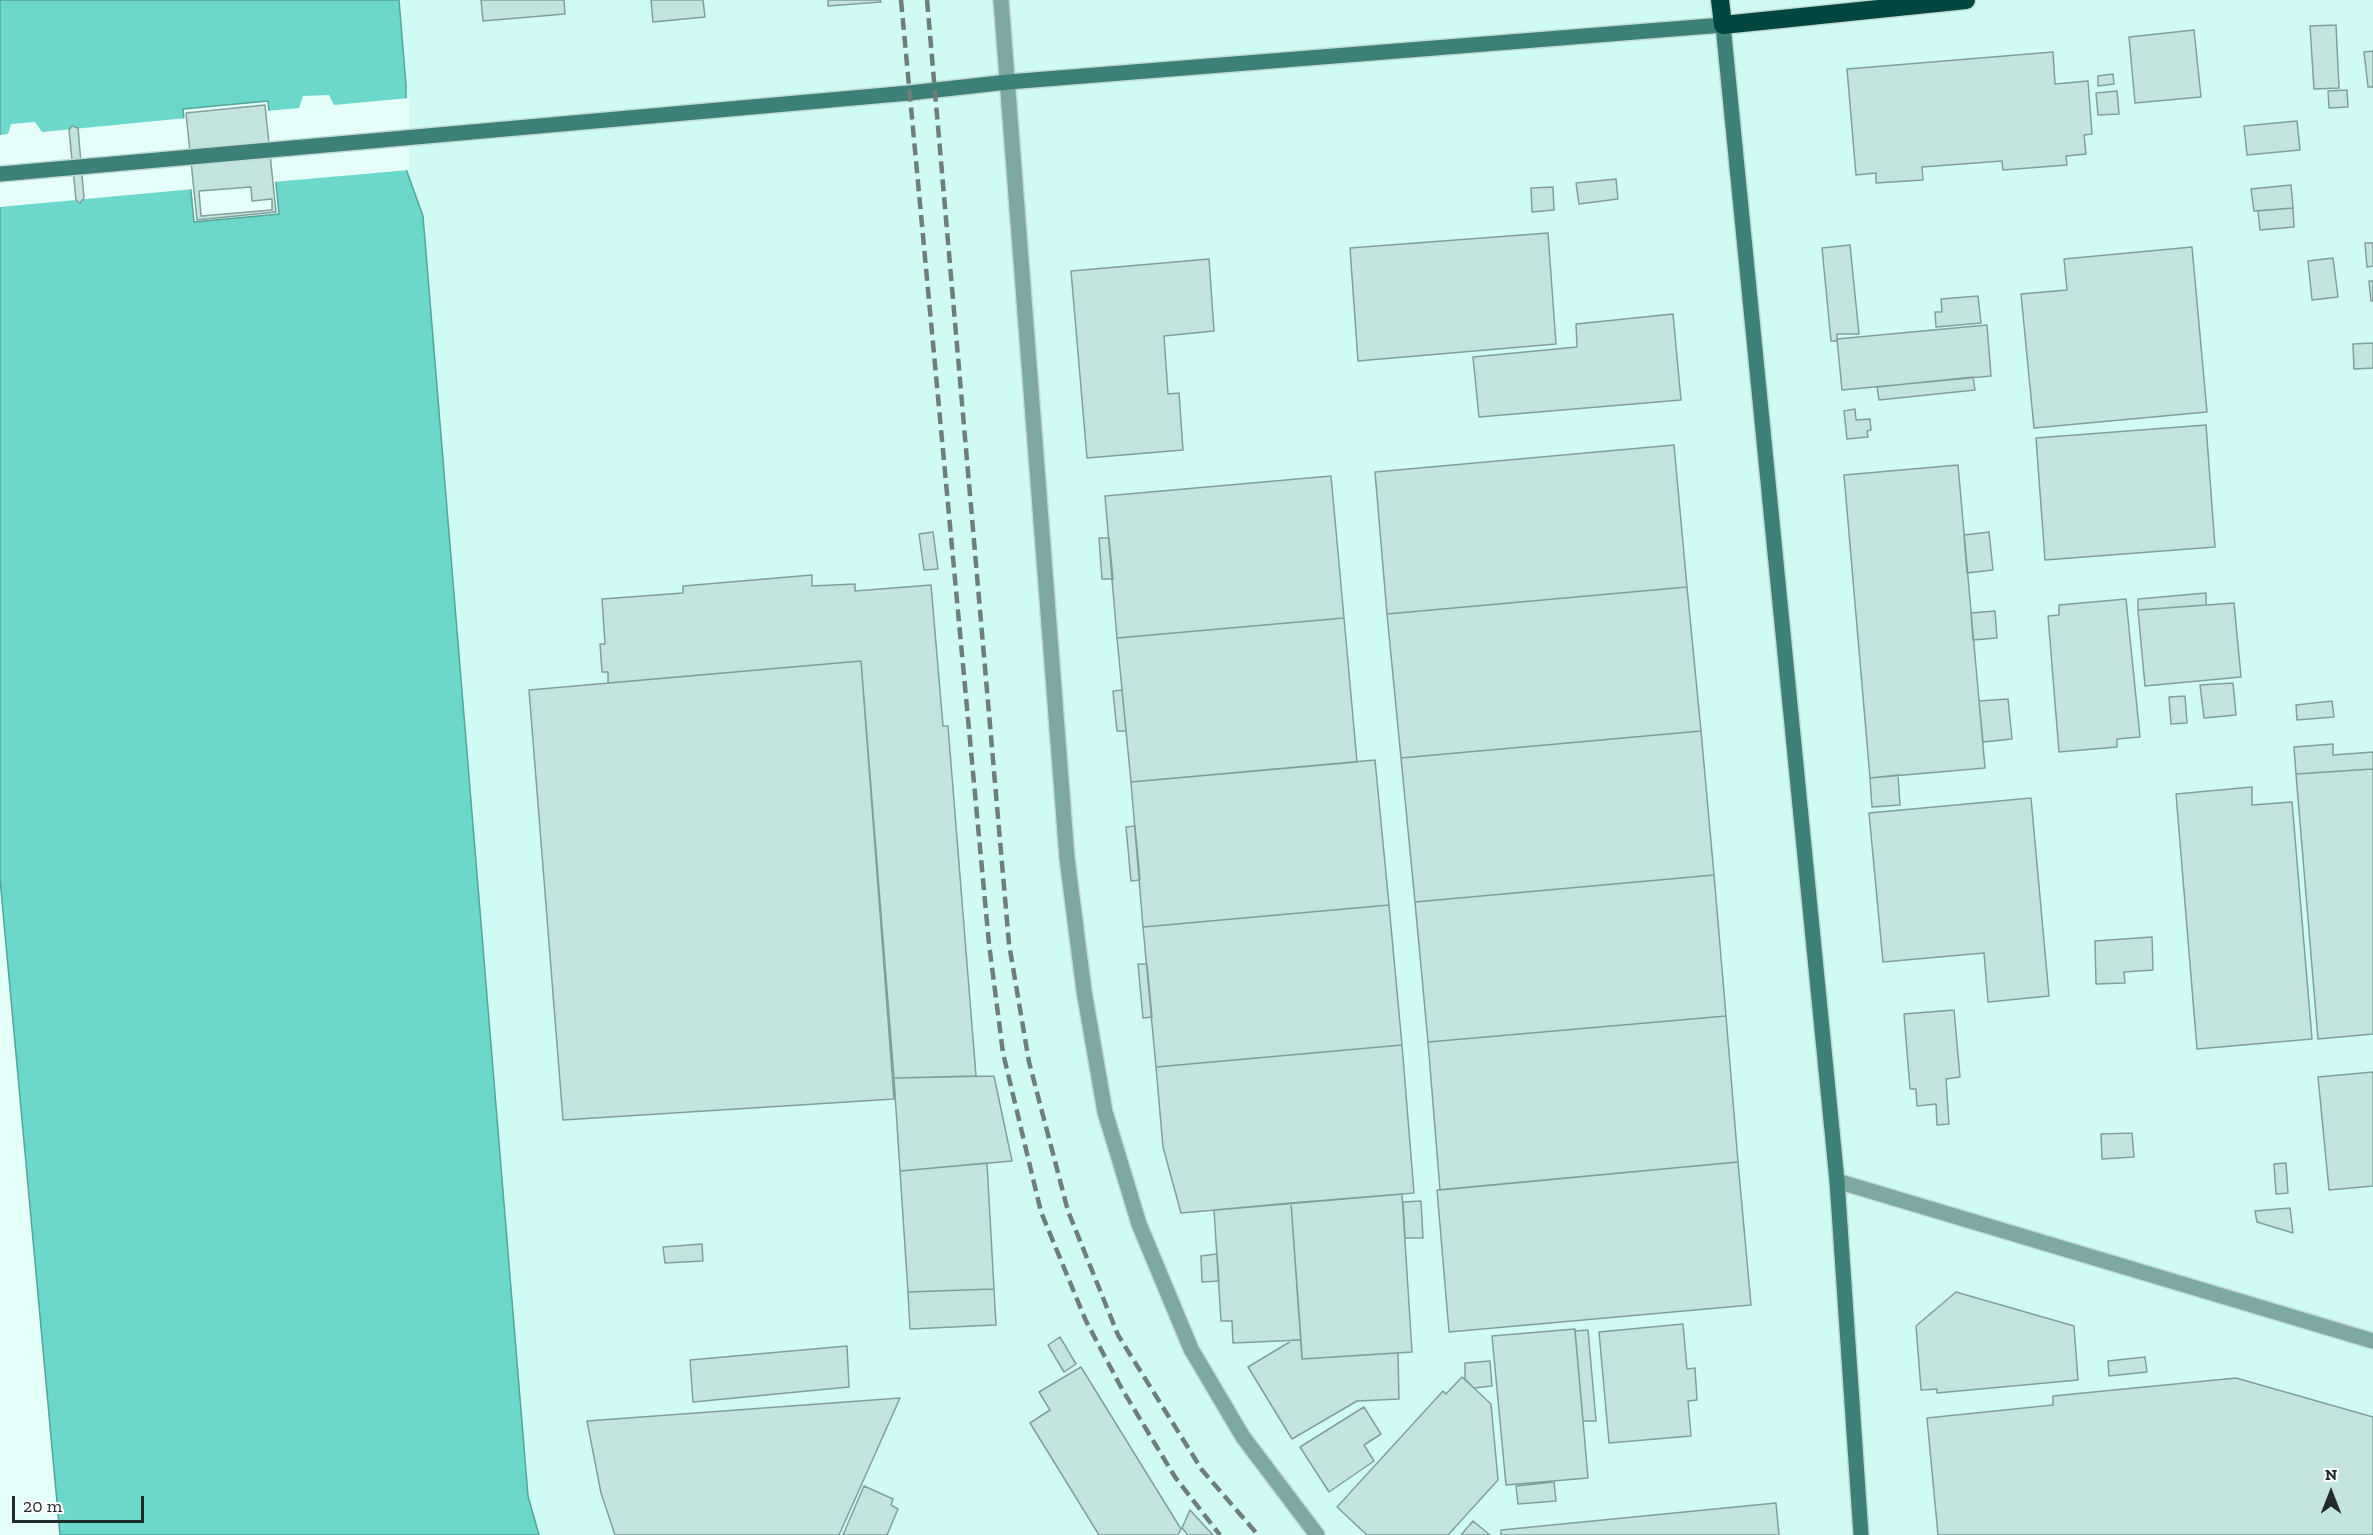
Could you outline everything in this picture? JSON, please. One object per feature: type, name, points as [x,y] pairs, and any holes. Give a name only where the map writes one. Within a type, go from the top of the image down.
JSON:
[{"type":"highway","points":[[1720,0],[1723,25],[1966,0]]},
{"type":"street","points":[[1001,0],[1067,858],[1084,991],[1105,1112],[1139,1224],[1191,1349],[1243,1437],[1317,1535]]},
{"type":"street","points":[[0,174],[909,93],[1008,82],[1723,25],[1837,1181],[1862,1535]]},
{"type":"street","points":[[1837,1181],[2373,1341]]},
{"type":"shaded area","points":[[399,0],[2373,0],[2373,1535],[539,1535],[528,1496],[423,216],[406,169],[406,85]]},
{"type":"water","points":[[0,0],[399,0],[406,85],[406,169],[423,216],[528,1496],[539,1535],[60,1535],[0,879]],"holes":[[[268,101],[279,214],[194,222],[183,109]]]},
{"type":"pier","points":[[329,95],[334,105],[409,98],[409,170],[273,182],[266,111],[299,108],[303,96]]},
{"type":"pier","points":[[187,118],[194,189],[0,207],[0,135],[8,134],[11,124],[35,122],[42,132]]},
{"type":"building","points":[[481,0],[564,0],[565,14],[483,21]]},
{"type":"building","points":[[651,0],[703,0],[705,17],[653,22]]},
{"type":"building","points":[[828,0],[880,0],[881,2],[828,6]]},
{"type":"building","points":[[2336,25],[2339,88],[2314,89],[2310,26]]},
{"type":"building","points":[[2194,30],[2201,97],[2135,103],[2129,37]]},
{"type":"building","points":[[2373,51],[2373,87],[2368,87],[2364,52]]},
{"type":"building","points":[[2053,52],[2055,84],[2088,81],[2092,134],[2084,135],[2086,154],[2066,156],[2067,165],[2003,170],[2002,161],[1922,167],[1923,180],[1876,183],[1876,173],[1856,175],[1847,69]]},
{"type":"building","points":[[2113,74],[2114,84],[2098,86],[2098,76]]},
{"type":"building","points":[[2347,90],[2348,107],[2329,108],[2328,91]]},
{"type":"building","points":[[2117,91],[2119,114],[2098,115],[2096,93]]},
{"type":"building","points":[[265,105],[276,212],[197,220],[186,113]]},
{"type":"building","points":[[2297,121],[2300,150],[2247,155],[2244,126]]},
{"type":"building","points":[[72,126],[78,128],[84,198],[80,203],[76,200],[69,130]]},
{"type":"building","points":[[1616,179],[1618,199],[1579,204],[1576,183]]},
{"type":"building","points":[[2291,185],[2293,208],[2254,211],[2251,189]]},
{"type":"building","points":[[251,187],[252,201],[272,199],[272,210],[201,216],[199,191]]},
{"type":"building","points":[[1553,187],[1554,210],[1532,212],[1531,188]]},
{"type":"building","points":[[2293,208],[2294,227],[2260,230],[2258,211]]},
{"type":"building","points":[[1548,233],[1556,344],[1358,361],[1350,248]]},
{"type":"building","points":[[2365,243],[2373,243],[2373,266],[2367,267]]},
{"type":"building","points":[[1850,245],[1859,334],[1837,334],[1837,341],[1831,341],[1822,248]]},
{"type":"building","points":[[2192,247],[2207,412],[2034,428],[2021,294],[2067,290],[2064,259]]},
{"type":"building","points":[[2333,258],[2338,297],[2312,300],[2308,261]]},
{"type":"building","points":[[1209,259],[1214,331],[1164,336],[1168,394],[1179,393],[1183,450],[1087,458],[1071,271]]},
{"type":"building","points":[[2369,281],[2373,281],[2373,301],[2371,301]]},
{"type":"building","points":[[1978,296],[1981,323],[1936,327],[1935,312],[1942,312],[1941,299]]},
{"type":"building","points":[[1673,314],[1681,400],[1479,417],[1473,357],[1577,347],[1576,324]]},
{"type":"building","points":[[1987,325],[1991,376],[1842,390],[1837,339]]},
{"type":"building","points":[[2373,343],[2373,368],[2354,369],[2353,344]]},
{"type":"building","points":[[1973,377],[1975,390],[1879,400],[1877,387]]},
{"type":"building","points":[[1855,409],[1856,420],[1870,419],[1871,430],[1867,431],[1868,437],[1847,439],[1844,411]]},
{"type":"building","points":[[2206,425],[2215,547],[2045,560],[2036,438]]},
{"type":"building","points":[[1674,445],[1687,587],[1387,614],[1375,472]]},
{"type":"building","points":[[1958,465],[1985,768],[1870,778],[1844,475]]},
{"type":"building","points":[[1331,476],[1344,618],[1117,638],[1105,496]]},
{"type":"building","points":[[933,532],[938,569],[924,570],[919,534]]},
{"type":"building","points":[[1989,532],[1993,570],[1967,573],[1964,535]]},
{"type":"building","points":[[1099,538],[1109,538],[1113,579],[1102,579]]},
{"type":"building","points":[[812,575],[812,586],[855,584],[855,591],[931,585],[943,726],[948,726],[976,1076],[894,1078],[861,661],[608,683],[608,672],[602,672],[600,644],[605,644],[602,599],[683,593],[683,586]]},
{"type":"building","points":[[1687,587],[1701,731],[1401,758],[1387,614]]},
{"type":"building","points":[[2206,593],[2206,605],[2138,610],[2138,599]]},
{"type":"building","points":[[2126,599],[2140,737],[2117,739],[2117,747],[2059,752],[2048,616],[2059,615],[2059,605]]},
{"type":"building","points":[[2234,603],[2241,677],[2145,686],[2138,610]]},
{"type":"building","points":[[1995,611],[1997,638],[1973,640],[1971,613]]},
{"type":"building","points":[[1344,618],[1357,762],[1131,782],[1117,638]]},
{"type":"building","points":[[861,661],[894,1099],[563,1120],[529,690]]},
{"type":"building","points":[[2233,683],[2236,715],[2204,718],[2200,685]]},
{"type":"building","points":[[1122,690],[1126,731],[1117,731],[1113,691]]},
{"type":"building","points":[[2185,696],[2187,723],[2171,724],[2169,697]]},
{"type":"building","points":[[2008,699],[2012,739],[1983,742],[1979,701]]},
{"type":"building","points":[[2332,701],[2334,717],[2297,720],[2296,705]]},
{"type":"building","points":[[1701,731],[1714,875],[1415,902],[1401,758]]},
{"type":"building","points":[[2333,744],[2333,755],[2373,752],[2373,769],[2296,774],[2294,747]]},
{"type":"building","points":[[1375,760],[1389,905],[1143,927],[1131,782]]},
{"type":"building","points":[[2373,769],[2373,1034],[2318,1039],[2296,774]]},
{"type":"building","points":[[1898,775],[1900,805],[1872,807],[1870,778]]},
{"type":"building","points":[[2252,787],[2252,805],[2292,802],[2312,1039],[2197,1049],[2176,794]]},
{"type":"building","points":[[2031,798],[2049,996],[1988,1002],[1984,953],[1883,962],[1869,813]]},
{"type":"building","points":[[1135,826],[1140,880],[1131,881],[1126,827]]},
{"type":"building","points":[[1714,875],[1726,1016],[1428,1042],[1415,902]]},
{"type":"building","points":[[1389,905],[1402,1045],[1156,1067],[1143,927]]},
{"type":"building","points":[[2152,937],[2153,970],[2124,972],[2125,983],[2096,984],[2095,941]]},
{"type":"building","points":[[1138,964],[1147,964],[1152,1017],[1143,1018]]},
{"type":"building","points":[[1954,1010],[1960,1077],[1946,1079],[1949,1124],[1937,1125],[1936,1104],[1917,1106],[1916,1089],[1910,1089],[1904,1014]]},
{"type":"building","points":[[1726,1016],[1738,1162],[1440,1190],[1428,1042]]},
{"type":"building","points":[[1402,1045],[1414,1193],[1181,1213],[1163,1147],[1156,1067]]},
{"type":"building","points":[[2373,1072],[2373,1186],[2329,1190],[2318,1077]]},
{"type":"building","points":[[994,1076],[1012,1161],[900,1171],[894,1078]]},
{"type":"building","points":[[2132,1133],[2134,1157],[2102,1159],[2101,1134]]},
{"type":"building","points":[[1738,1162],[1751,1305],[1449,1332],[1437,1190]]},
{"type":"building","points":[[987,1163],[994,1289],[908,1292],[900,1171]]},
{"type":"building","points":[[2286,1163],[2288,1193],[2276,1194],[2274,1164]]},
{"type":"building","points":[[1402,1194],[1412,1352],[1302,1359],[1291,1203]]},
{"type":"building","points":[[1421,1201],[1423,1238],[1405,1238],[1403,1202]]},
{"type":"building","points":[[1291,1203],[1301,1340],[1233,1343],[1232,1321],[1221,1321],[1214,1210]]},
{"type":"building","points":[[2290,1208],[2293,1233],[2257,1222],[2255,1211]]},
{"type":"building","points":[[702,1244],[703,1261],[665,1263],[663,1247]]},
{"type":"building","points":[[1217,1254],[1219,1281],[1202,1282],[1201,1256]]},
{"type":"building","points":[[994,1289],[996,1325],[910,1329],[908,1292]]},
{"type":"building","points":[[1956,1292],[2074,1326],[2078,1380],[1937,1393],[1937,1389],[1921,1390],[1916,1326]]},
{"type":"building","points":[[1683,1324],[1687,1369],[1695,1368],[1697,1400],[1688,1401],[1691,1436],[1609,1443],[1599,1332]]},
{"type":"building","points":[[1575,1329],[1588,1478],[1506,1485],[1492,1336]]},
{"type":"building","points":[[1588,1330],[1596,1421],[1583,1421],[1575,1331]]},
{"type":"building","points":[[1060,1337],[1076,1364],[1064,1372],[1048,1345]]},
{"type":"building","points":[[1293,1340],[1301,1340],[1302,1359],[1398,1353],[1399,1399],[1357,1401],[1292,1439],[1248,1367]]},
{"type":"building","points":[[847,1346],[849,1387],[693,1402],[690,1360]]},
{"type":"building","points":[[2145,1357],[2147,1372],[2109,1376],[2108,1361]]},
{"type":"building","points":[[1490,1361],[1492,1386],[1474,1388],[1465,1379],[1465,1363]]},
{"type":"building","points":[[1081,1367],[1181,1529],[1178,1535],[1099,1535],[1030,1423],[1050,1410],[1039,1392]]},
{"type":"building","points":[[1462,1377],[1491,1404],[1498,1480],[1448,1535],[1367,1535],[1337,1507],[1443,1391],[1446,1394]]},
{"type":"building","points":[[2236,1378],[2373,1417],[2373,1535],[1938,1535],[1927,1418],[2053,1405],[2053,1396]]},
{"type":"building","points":[[900,1398],[839,1535],[615,1535],[601,1493],[587,1421]]},
{"type":"building","points":[[1364,1407],[1381,1434],[1364,1445],[1374,1461],[1329,1492],[1300,1447]]},
{"type":"building","points":[[1554,1482],[1556,1501],[1518,1504],[1516,1486]]},
{"type":"building","points":[[864,1486],[893,1499],[891,1505],[898,1509],[887,1535],[843,1535]]},
{"type":"building","points":[[1776,1503],[1779,1535],[1501,1535],[1501,1530]]},
{"type":"building","points":[[1190,1510],[1213,1535],[1188,1535],[1182,1528]]},
{"type":"building","points":[[1473,1521],[1490,1535],[1461,1535]]},
{"type":"railway","points":[[901,0],[989,944],[1003,1053],[1041,1212],[1086,1321],[1122,1389],[1175,1477],[1220,1535]]},
{"type":"railway","points":[[927,0],[1009,944],[1029,1062],[1068,1211],[1118,1335],[1202,1470],[1258,1535]]}]
